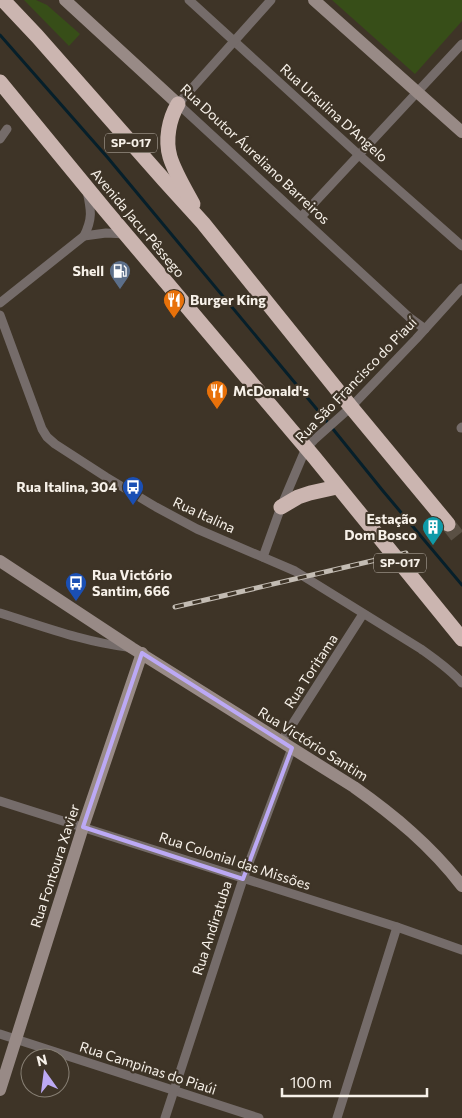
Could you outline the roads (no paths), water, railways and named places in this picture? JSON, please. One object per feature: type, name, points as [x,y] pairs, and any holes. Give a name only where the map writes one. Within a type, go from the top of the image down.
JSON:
[{"type":"highway","name":"SP-017","points":[[2,0],[38,36],[203,223],[346,412],[448,524]]},
{"type":"highway","name":"Avenida Jacu-Pêssego","points":[[0,82],[127,235],[310,444],[337,487],[462,639]]},
{"type":"highway","points":[[178,104],[168,130],[170,157],[203,223]]},
{"type":"highway","points":[[281,507],[298,497],[337,487]]},
{"type":"street","name":"Rua Doutor Áureliano Barreiros","points":[[65,0],[410,318],[425,329]]},
{"type":"street","name":"Rua Ursulina D'Angelo","points":[[189,0],[462,246]]},
{"type":"street","points":[[178,104],[271,0]]},
{"type":"street","points":[[314,0],[462,132]]},
{"type":"street","points":[[301,217],[462,44]]},
{"type":"street","points":[[0,139],[8,129]]},
{"type":"street","points":[[0,303],[84,236],[90,224],[91,213],[86,186]]},
{"type":"street","points":[[84,236],[106,233],[127,235]]},
{"type":"street","name":"Rua São Francisco do Piauí","points":[[264,556],[281,507],[310,444],[346,412],[462,288]]},
{"type":"street","name":"Rua Italina","points":[[0,315],[47,437],[106,477],[174,517],[197,529],[264,556],[295,571],[432,656],[462,683]]},
{"type":"street","name":"Rua Victório Santim","points":[[0,561],[137,651],[354,787],[430,848],[462,886]]},
{"type":"street","name":"Rua Victório Santim","points":[[0,613],[92,641],[137,651]]},
{"type":"street","name":"Rua Toritama","points":[[287,745],[363,614]]},
{"type":"street","name":"Rua Fontoura Xavier","points":[[0,1090],[137,651]]},
{"type":"street","name":"Rua Andiratuba","points":[[165,1118],[287,745]]},
{"type":"street","name":"Rua Colonial das Missões","points":[[0,801],[397,927],[462,950]]},
{"type":"street","points":[[337,1118],[397,927]]},
{"type":"street","name":"Rua Campinas do Piaúi","points":[[0,1034],[259,1118]]},
{"type":"waterway","points":[[0,35],[108,158],[462,585]]},
{"type":"tunnel","points":[[448,524],[462,542]]},
{"type":"railway","points":[[175,607],[406,553]]},
{"type":"place","name":"Shell","points":[[120,290]]},
{"type":"place","name":"Burger King","points":[[174,319]]},
{"type":"place","name":"McDonald's","points":[[217,410]]},
{"type":"place","name":"Rua Italina, 304","points":[[133,506]]},
{"type":"place","name":"Estação Dom Bosco","points":[[433,546]]},
{"type":"place","name":"Rua Victório Santim, 666","points":[[76,602]]}]
